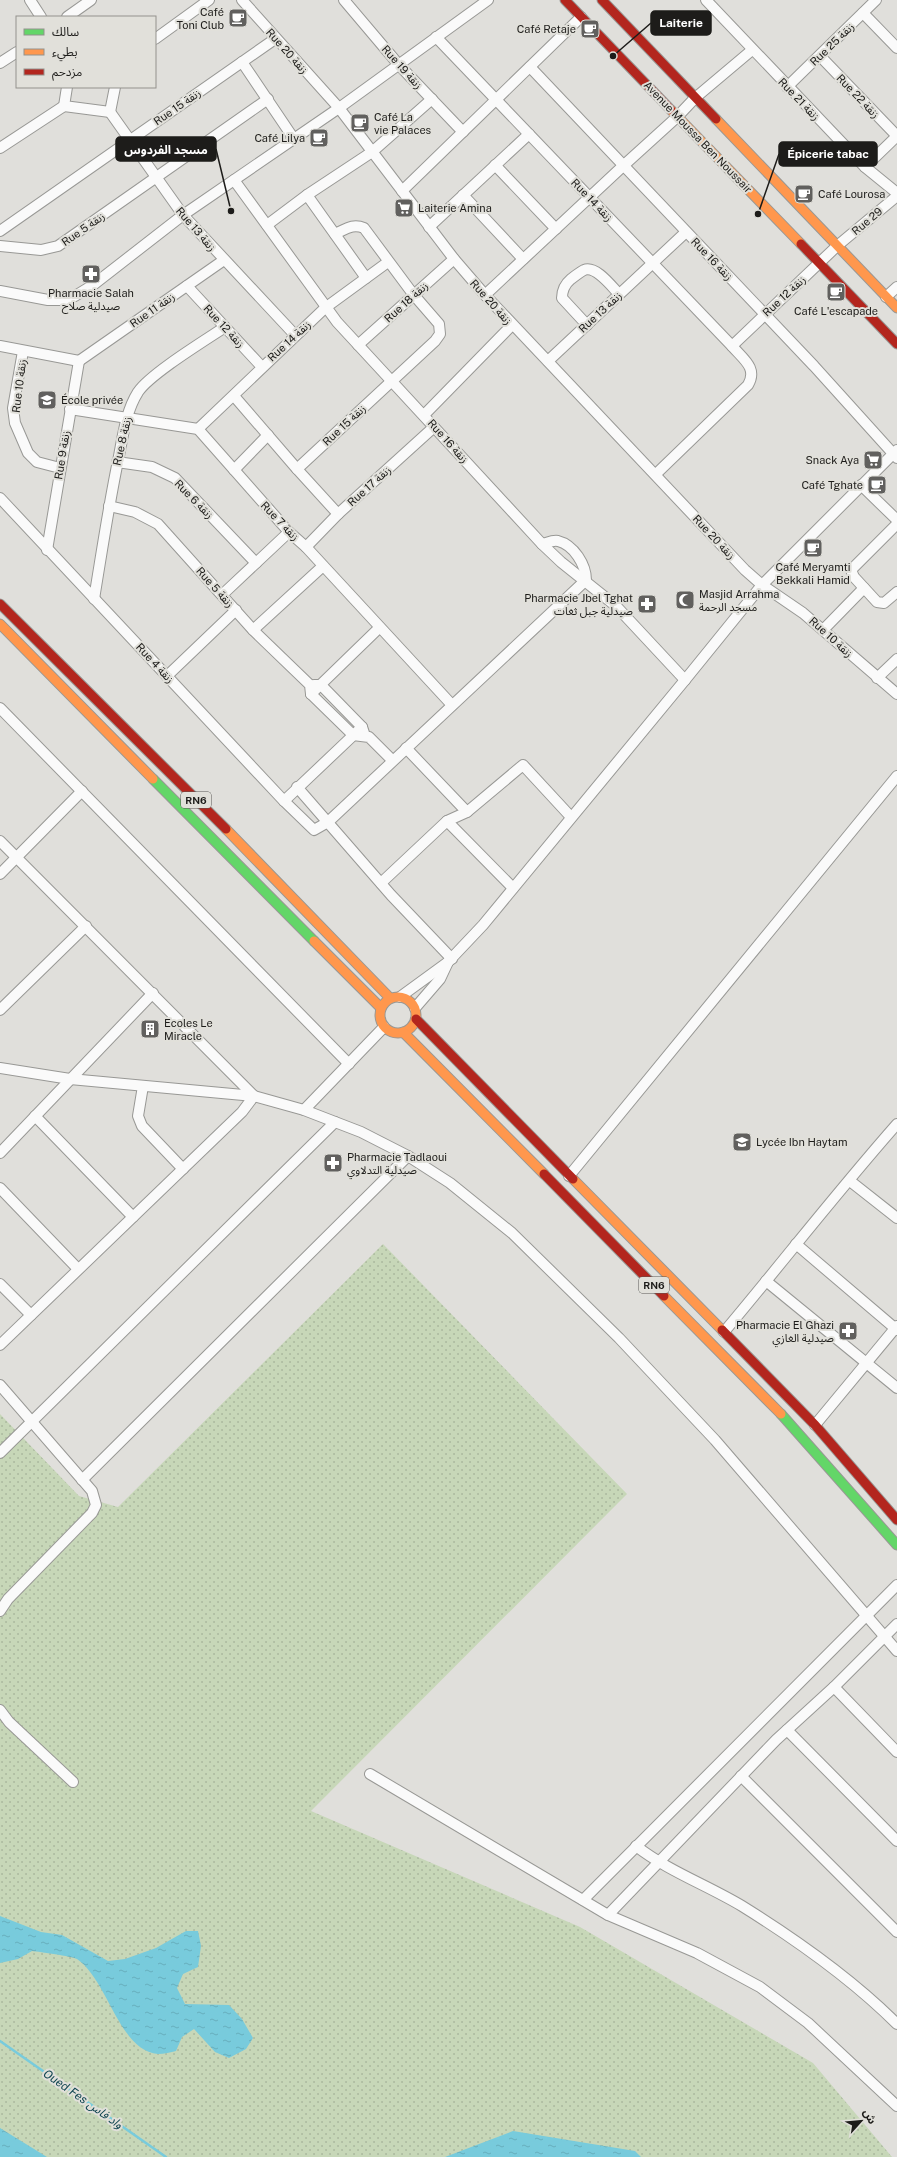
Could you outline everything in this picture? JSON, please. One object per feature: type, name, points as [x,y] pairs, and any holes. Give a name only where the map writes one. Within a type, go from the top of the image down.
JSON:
[{"type":"main road","name":"Avenue Moussa Ben Noussair","points":[[565,0],[724,163],[897,344]]},
{"type":"main road","points":[[602,0],[897,308]]},
{"type":"main road","name":"RN6","points":[[0,604],[395,998],[409,1000],[415,1014],[569,1176],[815,1425],[897,1520]]},
{"type":"main road","name":"RN6","points":[[0,624],[381,1008]]},
{"type":"main road","points":[[395,998],[381,1008],[380,1015],[384,1027],[396,1033],[409,1030],[415,1014]]},
{"type":"main road","name":"RN6","points":[[403,1032],[764,1396],[802,1436],[897,1545]]},
{"type":"street","points":[[30,0],[41,16]]},
{"type":"street","points":[[68,16],[91,0]]},
{"type":"street","points":[[156,38],[209,0]]},
{"type":"street","name":"Rue 20 زنقة","points":[[242,0],[275,39],[339,108],[429,227],[485,296],[656,474],[745,570],[762,585]]},
{"type":"street","points":[[0,291],[48,300],[62,300],[75,296],[93,285],[183,215],[339,108],[488,0]]},
{"type":"street","name":"Rue 21 زنقة","points":[[706,0],[787,87],[865,167],[897,195]]},
{"type":"street","name":"Rue 25 زنقة","points":[[787,87],[876,0]]},
{"type":"street","name":"Rue 19 زنقة","points":[[349,2],[399,64],[463,132]]},
{"type":"street","points":[[863,13],[897,48]]},
{"type":"street","points":[[402,191],[498,100],[581,17]]},
{"type":"street","name":"Rue 14 زنقة","points":[[436,38],[498,100],[589,198],[732,346],[748,364],[752,371],[752,378],[748,385],[656,474]]},
{"type":"street","name":"Rue 15 زنقة","points":[[0,231],[275,39]]},
{"type":"street","points":[[485,296],[556,228],[678,117],[695,98],[752,50]]},
{"type":"street","points":[[0,63],[16,53]]},
{"type":"street","name":"Rue 22 زنقة","points":[[820,56],[897,136]]},
{"type":"street","points":[[242,62],[294,139]]},
{"type":"street","name":"Rue 16 زنقة","points":[[530,67],[896,454]]},
{"type":"street","points":[[64,106],[67,88]]},
{"type":"street","points":[[0,148],[64,106],[110,112],[115,88]]},
{"type":"street","points":[[155,178],[268,99]]},
{"type":"street","points":[[267,225],[307,194],[372,152],[432,99]]},
{"type":"street","name":"Rue 13 زنقة","points":[[110,112],[155,178],[183,215],[295,335]]},
{"type":"street","points":[[429,227],[529,134]]},
{"type":"street","points":[[865,167],[897,136]]},
{"type":"street","points":[[495,165],[556,228]]},
{"type":"street","name":"Rue 5 زنقة","points":[[0,246],[41,250],[58,246],[155,178]]},
{"type":"street","name":"Rue 16 زنقة","points":[[234,180],[325,308],[358,345],[542,544],[561,562],[586,580],[616,606],[685,680]]},
{"type":"street","points":[[307,194],[366,278]]},
{"type":"street","points":[[463,195],[523,259]]},
{"type":"street","name":"Rue 29","points":[[837,246],[897,195]]},
{"type":"street","points":[[335,234],[350,226],[355,225],[364,228],[388,262],[439,324],[440,334],[435,341],[391,381]]},
{"type":"street","name":"Rue 13 زنقة","points":[[548,361],[686,232]]},
{"type":"street","name":"Rue 12 زنقة","points":[[732,346],[837,246]]},
{"type":"street","name":"Rue 18 زنقة","points":[[358,345],[413,294],[454,259]]},
{"type":"street","name":"Rue 11 زنقة","points":[[80,360],[224,260]]},
{"type":"street","name":"Rue 14 زنقة","points":[[198,429],[325,308],[388,262]]},
{"type":"street","points":[[586,325],[562,298],[563,289],[569,281],[584,270],[589,269],[596,272],[619,294]]},
{"type":"street","name":"Rue 12 زنقة","points":[[187,286],[262,367]]},
{"type":"street","points":[[886,297],[897,287]]},
{"type":"street","points":[[424,415],[512,325]]},
{"type":"street","name":"Rue 8 زنقة","points":[[94,599],[109,506],[127,416],[138,392],[150,380],[225,327]]},
{"type":"street","name":"Rue 10 زنقة","points":[[0,346],[80,360]]},
{"type":"street","name":"Rue 10 زنقة","points":[[23,351],[13,408],[15,423],[28,453],[37,462],[60,468]]},
{"type":"street","name":"Rue 9 زنقة","points":[[47,550],[70,409],[80,360]]},
{"type":"street","name":"Rue 15 زنقة","points":[[297,469],[391,381]]},
{"type":"street","points":[[234,396],[338,514]]},
{"type":"street","points":[[70,409],[127,416],[198,429]]},
{"type":"street","name":"Rue 17 زنقة","points":[[306,547],[338,514],[434,427]]},
{"type":"street","name":"Rue 7 زنقة","points":[[198,429],[289,532],[306,547],[379,628],[452,705]]},
{"type":"street","points":[[234,470],[268,435]]},
{"type":"street","points":[[415,1014],[440,979],[450,960],[513,888],[762,585],[861,485],[896,454]]},
{"type":"street","name":"Rue 6 زنقة","points":[[118,462],[152,467],[175,478],[256,563]]},
{"type":"street","points":[[861,485],[897,520]]},
{"type":"street","name":"Rue 4 زنقة","points":[[0,498],[47,550],[310,828],[316,830],[328,822]]},
{"type":"street","name":"Rue 5 زنقة","points":[[109,506],[135,512],[158,524],[254,630],[353,735]]},
{"type":"street","points":[[897,524],[853,567],[852,574],[881,604],[897,592]]},
{"type":"street","points":[[223,594],[289,532]]},
{"type":"street","points":[[328,822],[392,760],[586,580],[584,567],[580,560],[566,546],[558,541],[542,544]]},
{"type":"street","points":[[254,630],[323,566]]},
{"type":"street","name":"Rue 10 زنقة","points":[[762,585],[791,604],[897,694]]},
{"type":"street","points":[[823,630],[864,588]]},
{"type":"street","points":[[167,676],[236,610]]},
{"type":"street","points":[[310,690],[320,685],[379,628]]},
{"type":"street","points":[[877,678],[897,659]]},
{"type":"street","points":[[320,685],[392,760]]},
{"type":"street","points":[[0,708],[349,1064]]},
{"type":"street","points":[[284,801],[353,735],[363,731]]},
{"type":"street","points":[[406,748],[467,812]]},
{"type":"street","points":[[381,883],[447,821],[467,812],[523,765],[571,817]]},
{"type":"street","points":[[569,1176],[897,776]]},
{"type":"street","points":[[297,787],[450,960]]},
{"type":"street","points":[[0,874],[82,791]]},
{"type":"street","points":[[447,821],[513,888]]},
{"type":"street","points":[[0,841],[254,1096]]},
{"type":"street","points":[[0,1010],[86,926]]},
{"type":"street","points":[[395,998],[450,960]]},
{"type":"street","points":[[0,1153],[153,993]]},
{"type":"street","points":[[304,1110],[384,1027]]},
{"type":"street","points":[[0,1068],[70,1079],[254,1096],[304,1110],[362,1132],[408,1156],[462,1193],[512,1233],[565,1283],[715,1440],[897,1651]]},
{"type":"street","points":[[143,1086],[138,1116],[142,1126],[183,1169]]},
{"type":"street","points":[[0,1345],[242,1112],[254,1096]]},
{"type":"street","points":[[35,1116],[133,1217]]},
{"type":"street","points":[[0,1453],[335,1122]]},
{"type":"street","points":[[724,1332],[828,1205],[897,1124]]},
{"type":"street","points":[[82,1480],[408,1156]]},
{"type":"street","points":[[850,1181],[897,1218]]},
{"type":"street","points":[[0,1188],[78,1269]]},
{"type":"street","points":[[796,1244],[896,1328],[815,1425]]},
{"type":"street","points":[[766,1281],[897,1388]]},
{"type":"street","points":[[0,1284],[31,1315]]},
{"type":"street","points":[[0,1385],[82,1480],[95,1497],[96,1505],[92,1513],[8,1600],[0,1611]]},
{"type":"street","points":[[583,1900],[897,1586]]},
{"type":"street","points":[[608,1915],[657,1862],[787,1730],[834,1687],[897,1624]]},
{"type":"street","points":[[834,1687],[897,1752]]},
{"type":"street","points":[[0,1710],[9,1722],[74,1782]]},
{"type":"street","points":[[787,1730],[897,1841]]},
{"type":"street","points":[[370,1774],[608,1915],[697,1953],[760,1987],[808,2023],[897,2106]]},
{"type":"street","points":[[742,1776],[897,1932]]},
{"type":"street","points":[[636,1846],[657,1862],[742,1906],[816,1957],[897,2024]]},
{"type":"green space","points":[[383,1244],[627,1494],[311,1811],[580,1927],[813,2063],[892,2157],[0,2157],[0,1414],[79,1496],[118,1507]]},
{"type":"water","points":[[0,1916],[41,1932],[62,1935],[108,1961],[125,1959],[156,1948],[186,1931],[198,1931],[201,1946],[198,1967],[183,1974],[177,1988],[185,2004],[229,2005],[242,2019],[253,2038],[246,2049],[229,2058],[215,2052],[194,2029],[182,2037],[176,2051],[158,2054],[145,2050],[133,2041],[123,2028],[97,1982],[88,1969],[77,1959],[62,1955],[32,1951],[18,1959],[0,1963]]},
{"type":"water","points":[[0,2128],[47,2157],[0,2157]]},
{"type":"water","points":[[513,2131],[635,2151],[641,2157],[445,2157]]},
{"type":"waterway","name":"Oued Fes واد فاس","points":[[0,2041],[166,2157]]},
{"type":"traffic: fast","points":[[153,779],[314,941]]},
{"type":"traffic: fast","points":[[781,1414],[897,1545]]},
{"type":"traffic: slow","points":[[671,110],[801,244]]},
{"type":"traffic: slow","points":[[716,119],[897,308]]},
{"type":"traffic: slow","points":[[0,624],[153,779]]},
{"type":"traffic: slow","points":[[226,829],[390,998]]},
{"type":"traffic: slow","points":[[314,941],[381,1008]]},
{"type":"traffic: slow","points":[[402,997],[411,1002],[415,1008],[416,1015],[415,1022],[411,1028],[402,1033],[394,1033],[385,1028],[381,1022],[380,1011],[385,1002],[391,998],[402,997]]},
{"type":"traffic: slow","points":[[403,1032],[544,1174]]},
{"type":"traffic: slow","points":[[573,1179],[722,1330]]},
{"type":"traffic: slow","points":[[664,1296],[781,1414]]},
{"type":"traffic: jam","points":[[565,0],[671,110]]},
{"type":"traffic: jam","points":[[602,0],[716,119]]},
{"type":"traffic: jam","points":[[801,244],[897,344]]},
{"type":"traffic: jam","points":[[0,604],[226,829]]},
{"type":"traffic: jam","points":[[416,1019],[573,1179]]},
{"type":"traffic: jam","points":[[544,1174],[664,1296]]},
{"type":"traffic: jam","points":[[722,1330],[815,1425],[897,1520]]},
{"type":"place","name":"Café Toni Club","points":[[238,18]]},
{"type":"place","name":"Café Retaje","points":[[590,29]]},
{"type":"place","name":"Laiterie","points":[[613,56]]},
{"type":"place","name":"Café La vie Palaces","points":[[360,123]]},
{"type":"place","name":"Café Lilya","points":[[319,138]]},
{"type":"place","name":"Café Lourosa","points":[[804,194]]},
{"type":"place","name":"Laiterie Amina","points":[[404,208]]},
{"type":"place","name":"مسجد الفردوس","points":[[231,211]]},
{"type":"place","name":"Épicerie tabac","points":[[758,214]]},
{"type":"place","name":"Pharmacie Salah صيدلية صلاح","points":[[91,274]]},
{"type":"place","name":"Café L'escapade","points":[[836,292]]},
{"type":"place","name":"École privée","points":[[47,400]]},
{"type":"place","name":"Snack Aya","points":[[873,460]]},
{"type":"place","name":"Café Tghate","points":[[877,485]]},
{"type":"place","name":"Café Meryamti Bekkali Hamid","points":[[813,548]]},
{"type":"place","name":"Masjid Arrahma مسجد الرحمة","points":[[685,600]]},
{"type":"place","name":"Pharmacie Jbel Tghat صيدلية جبل ثغات","points":[[647,604]]},
{"type":"place","name":"Ecoles Le Miracle","points":[[150,1029]]},
{"type":"place","name":"Lycée Ibn Haytam","points":[[742,1142]]},
{"type":"place","name":"Pharmacie Tadlaoui صيدلية التدلاوي","points":[[333,1163]]},
{"type":"place","name":"Pharmacie El Ghazi صيدلية الغازي","points":[[848,1331]]}]
